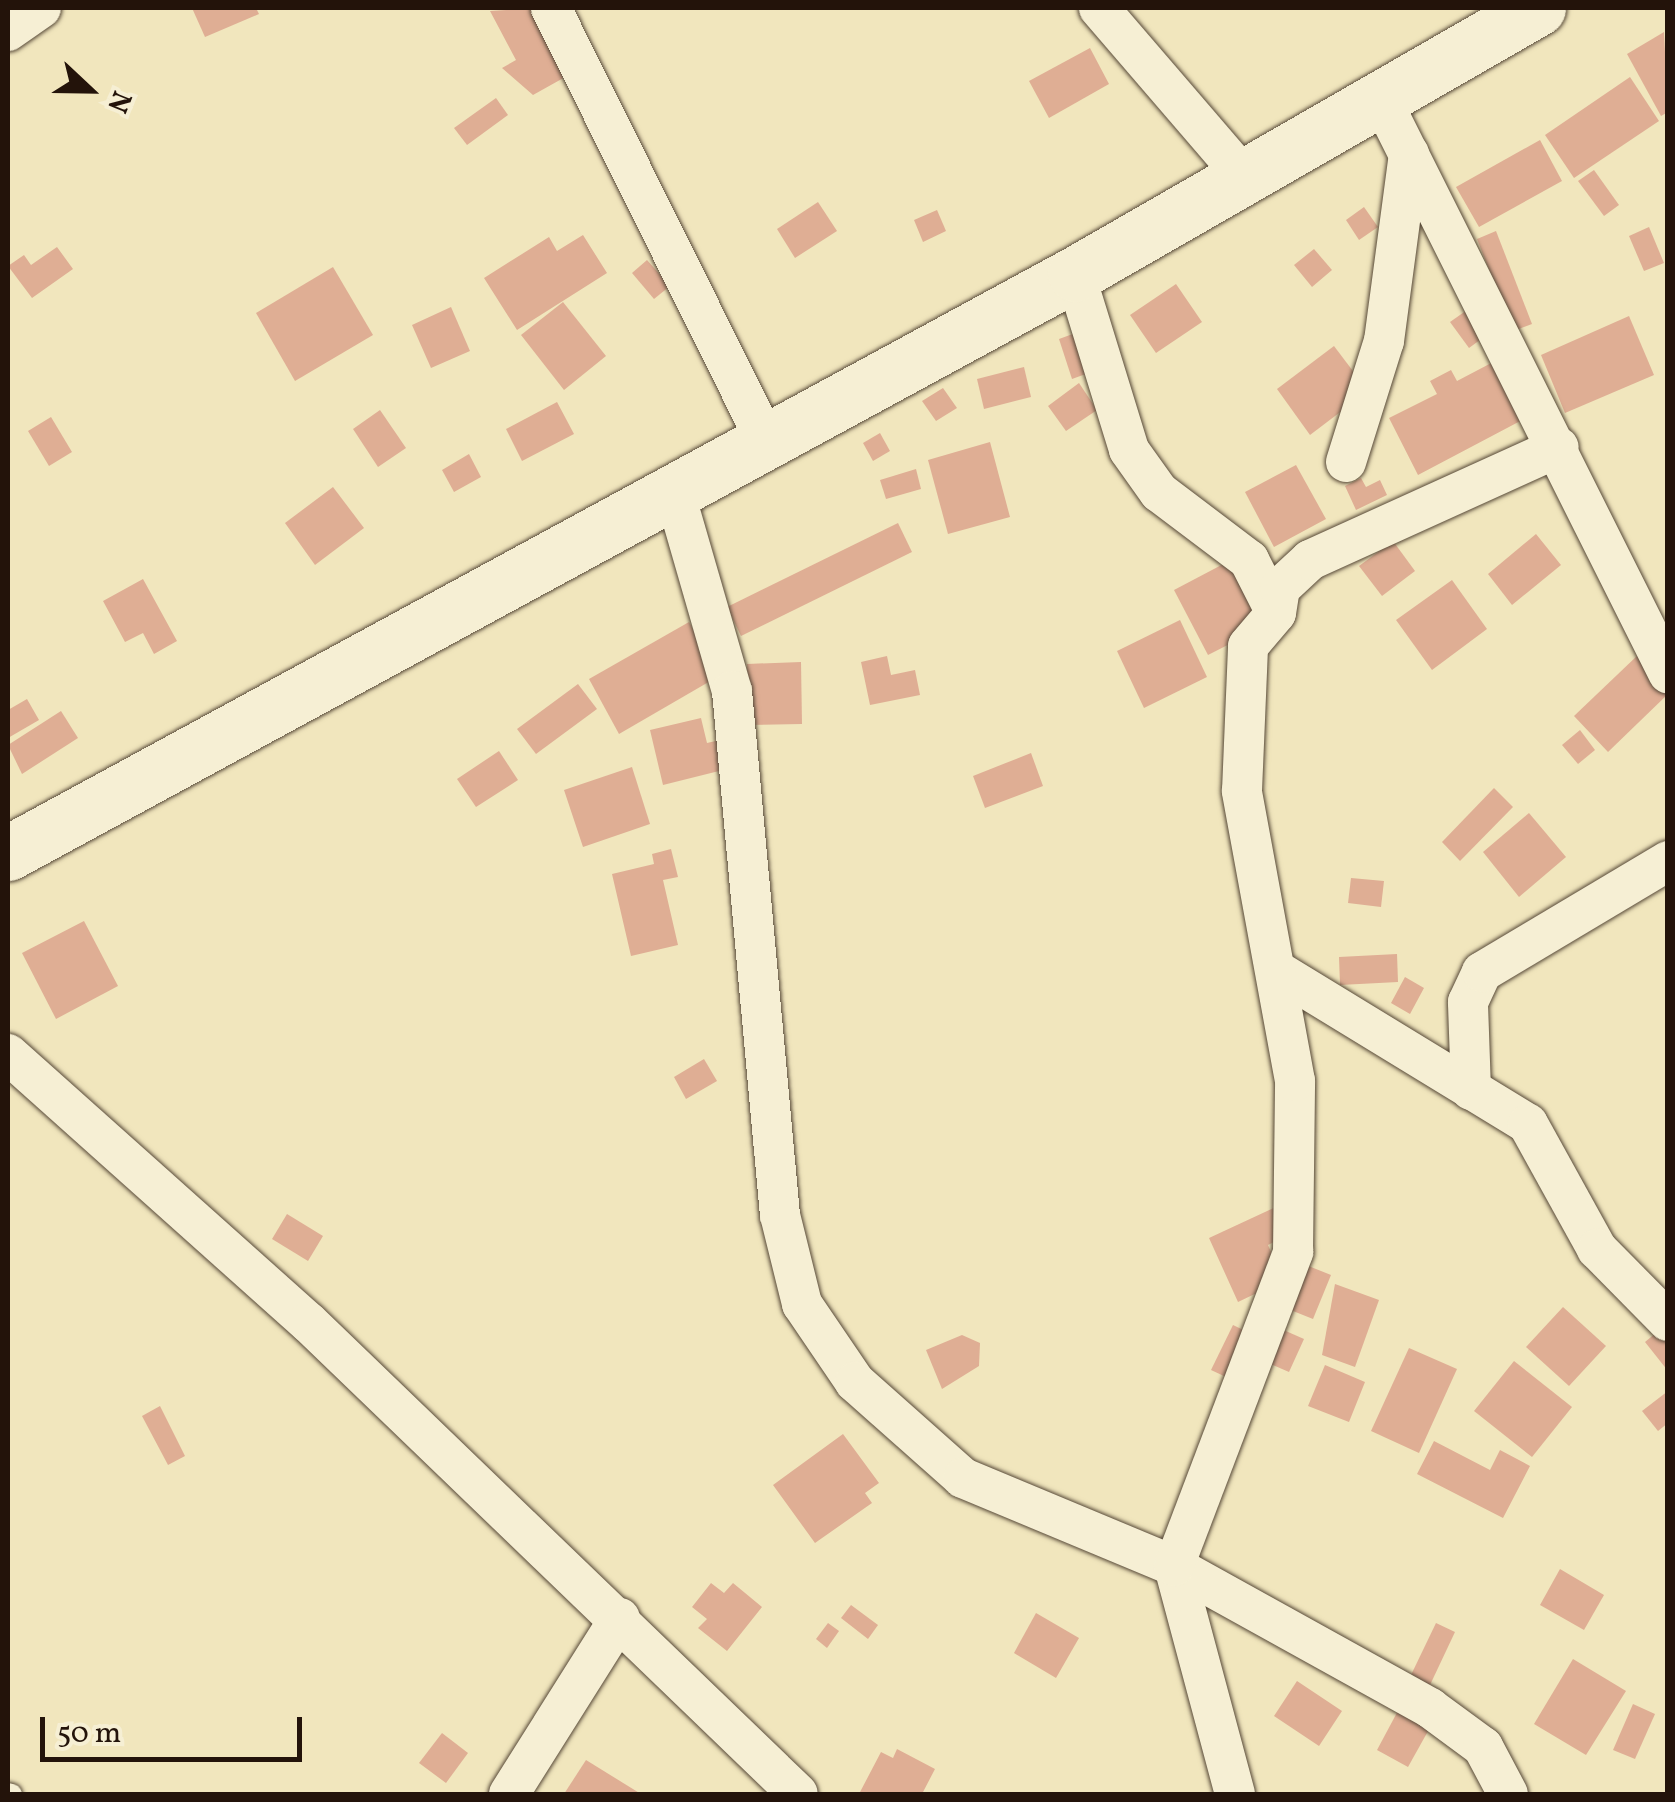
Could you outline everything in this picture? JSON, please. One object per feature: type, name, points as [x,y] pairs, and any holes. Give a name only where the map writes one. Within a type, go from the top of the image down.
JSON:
[{"type":"main road","points":[[12,840],[764,436],[1075,274],[1240,172],[1382,102],[1538,8]]},
{"type":"street","points":[[8,31],[41,8]]},
{"type":"street","points":[[551,8],[764,436]]},
{"type":"street","points":[[1099,8],[1240,172]]},
{"type":"street","points":[[1382,102],[1559,446],[1668,674]]},
{"type":"street","points":[[1346,462],[1384,341],[1410,154]]},
{"type":"street","points":[[1075,274],[1129,450],[1159,492],[1249,560],[1276,613]]},
{"type":"street","points":[[1235,1794],[1174,1566],[1293,1252],[1295,1081],[1238,717],[1248,646],[1276,613],[1280,588],[1310,560],[1559,446]]},
{"type":"street","points":[[674,487],[732,691],[780,1215],[802,1304],[855,1382],[963,1478],[1174,1566],[1430,1708],[1482,1747],[1508,1794]]},
{"type":"street","points":[[1472,1090],[1468,1002],[1482,972],[1668,861]]},
{"type":"street","points":[[1276,970],[1528,1124],[1597,1249],[1668,1321]]},
{"type":"street","points":[[8,1054],[308,1322],[620,1618],[798,1794]]},
{"type":"street","points":[[509,1794],[620,1618]]},
{"type":"building","points":[[192,8],[256,8],[259,14],[205,37]]},
{"type":"building","points":[[542,8],[576,71],[533,95],[502,68],[516,60],[490,11]]},
{"type":"building","points":[[1664,32],[1668,112],[1661,116],[1627,54]]},
{"type":"building","points":[[1090,48],[1109,84],[1049,118],[1029,81]]},
{"type":"building","points":[[1630,77],[1659,121],[1574,178],[1545,135]]},
{"type":"building","points":[[496,98],[508,115],[467,145],[454,128]]},
{"type":"building","points":[[1540,140],[1562,181],[1479,227],[1456,187]]},
{"type":"building","points":[[1594,170],[1619,205],[1604,216],[1578,181]]},
{"type":"building","points":[[818,202],[837,231],[795,258],[777,229]]},
{"type":"building","points":[[1364,207],[1378,227],[1359,240],[1346,220]]},
{"type":"building","points":[[937,210],[946,231],[923,242],[914,220]]},
{"type":"building","points":[[1649,227],[1664,263],[1644,271],[1629,236]]},
{"type":"building","points":[[1496,231],[1532,324],[1513,331],[1477,239]]},
{"type":"building","points":[[583,235],[607,273],[517,330],[484,278],[549,237],[557,251]]},
{"type":"building","points":[[57,247],[73,269],[32,298],[8,266],[24,255],[31,265]]},
{"type":"building","points":[[1314,249],[1332,270],[1312,287],[1294,265]]},
{"type":"building","points":[[647,260],[670,286],[654,299],[632,273]]},
{"type":"building","points":[[333,267],[373,335],[295,381],[256,313]]},
{"type":"building","points":[[1176,284],[1202,322],[1156,353],[1130,315]]},
{"type":"building","points":[[563,302],[606,356],[564,390],[521,335]]},
{"type":"building","points":[[1477,303],[1495,329],[1469,348],[1450,322]]},
{"type":"building","points":[[451,307],[470,351],[431,368],[412,325]]},
{"type":"building","points":[[1629,316],[1654,375],[1565,413],[1541,355]]},
{"type":"building","points":[[1081,331],[1094,371],[1072,379],[1059,339]]},
{"type":"building","points":[[1334,346],[1368,391],[1310,435],[1277,389]]},
{"type":"building","points":[[1497,360],[1526,418],[1418,475],[1389,418],[1437,394],[1430,381],[1451,370],[1457,381]]},
{"type":"building","points":[[1024,367],[1031,397],[984,409],[977,379]]},
{"type":"building","points":[[1079,383],[1097,410],[1066,431],[1048,406]]},
{"type":"building","points":[[943,388],[957,408],[936,421],[922,401]]},
{"type":"building","points":[[557,402],[574,434],[522,461],[506,429]]},
{"type":"building","points":[[380,410],[406,448],[378,467],[353,429]]},
{"type":"building","points":[[51,417],[72,452],[49,466],[28,431]]},
{"type":"building","points":[[880,433],[890,451],[873,461],[863,443]]},
{"type":"building","points":[[990,442],[1010,517],[948,534],[928,460]]},
{"type":"building","points":[[469,454],[481,477],[454,492],[442,470]]},
{"type":"building","points":[[1296,465],[1326,519],[1274,547],[1245,492]]},
{"type":"building","points":[[916,469],[921,489],[886,499],[880,480]]},
{"type":"building","points":[[1361,478],[1366,487],[1380,480],[1387,495],[1356,510],[1345,486]]},
{"type":"building","points":[[333,487],[364,528],[315,565],[285,523]]},
{"type":"building","points":[[898,523],[912,552],[741,636],[727,607]]},
{"type":"building","points":[[1536,534],[1561,565],[1512,605],[1488,574]]},
{"type":"building","points":[[1393,541],[1415,571],[1382,596],[1359,566]]},
{"type":"building","points":[[1231,560],[1265,626],[1208,655],[1174,590]]},
{"type":"building","points":[[143,579],[177,641],[154,654],[143,633],[125,642],[103,601]]},
{"type":"building","points":[[1452,580],[1487,629],[1432,670],[1396,620]]},
{"type":"building","points":[[1180,620],[1207,677],[1144,708],[1117,651]]},
{"type":"building","points":[[689,622],[719,676],[619,734],[589,679]]},
{"type":"building","points":[[1639,654],[1668,694],[1608,752],[1574,716]]},
{"type":"building","points":[[887,656],[891,675],[915,670],[920,695],[870,705],[861,662]]},
{"type":"building","points":[[801,662],[802,724],[748,725],[747,664]]},
{"type":"building","points":[[578,684],[597,709],[536,754],[517,729]]},
{"type":"building","points":[[27,699],[39,720],[8,738],[8,710]]},
{"type":"building","points":[[61,711],[78,738],[22,774],[8,745]]},
{"type":"building","points":[[701,718],[707,743],[720,740],[727,769],[663,785],[650,730]]},
{"type":"building","points":[[1580,730],[1595,750],[1578,764],[1562,745]]},
{"type":"building","points":[[499,751],[518,780],[476,807],[457,779]]},
{"type":"building","points":[[1031,753],[1043,786],[985,808],[973,776]]},
{"type":"building","points":[[632,767],[650,824],[583,847],[564,790]]},
{"type":"building","points":[[1494,788],[1513,807],[1460,861],[1442,842]]},
{"type":"building","points":[[1529,813],[1566,857],[1519,897],[1483,852]]},
{"type":"building","points":[[671,849],[678,877],[663,880],[678,945],[631,956],[612,874],[654,864],[652,854]]},
{"type":"building","points":[[1351,878],[1384,881],[1381,907],[1348,903]]},
{"type":"building","points":[[84,921],[118,986],[56,1019],[22,953]]},
{"type":"building","points":[[1397,954],[1398,982],[1340,985],[1339,957]]},
{"type":"building","points":[[1405,977],[1424,988],[1410,1014],[1391,1003]]},
{"type":"building","points":[[704,1059],[717,1081],[686,1099],[674,1077]]},
{"type":"building","points":[[1280,1205],[1293,1232],[1268,1245],[1284,1280],[1238,1302],[1209,1238]]},
{"type":"building","points":[[287,1214],[323,1236],[308,1261],[272,1239]]},
{"type":"building","points":[[1306,1265],[1331,1275],[1313,1319],[1288,1309]]},
{"type":"building","points":[[1335,1284],[1379,1300],[1355,1367],[1322,1355]]},
{"type":"building","points":[[1563,1307],[1606,1346],[1569,1386],[1526,1347]]},
{"type":"building","points":[[1233,1325],[1260,1338],[1239,1383],[1211,1370]]},
{"type":"building","points":[[1663,1327],[1668,1332],[1668,1371],[1645,1342]]},
{"type":"building","points":[[1279,1328],[1304,1339],[1289,1372],[1264,1361]]},
{"type":"building","points":[[962,1335],[980,1343],[979,1366],[942,1389],[926,1350]]},
{"type":"building","points":[[1409,1348],[1457,1369],[1419,1453],[1371,1431]]},
{"type":"building","points":[[1514,1361],[1572,1407],[1532,1457],[1474,1411]]},
{"type":"building","points":[[1325,1365],[1365,1382],[1349,1422],[1308,1406]]},
{"type":"building","points":[[1668,1391],[1668,1423],[1658,1431],[1642,1411]]},
{"type":"building","points":[[160,1406],[185,1456],[168,1465],[142,1416]]},
{"type":"building","points":[[843,1434],[879,1483],[865,1493],[872,1503],[815,1543],[773,1485]]},
{"type":"building","points":[[1434,1441],[1490,1470],[1500,1450],[1530,1466],[1503,1518],[1417,1474]]},
{"type":"building","points":[[1560,1569],[1604,1595],[1584,1630],[1540,1605]]},
{"type":"building","points":[[711,1583],[724,1593],[733,1583],[762,1607],[727,1651],[698,1628],[707,1619],[692,1607]]},
{"type":"building","points":[[851,1605],[878,1625],[868,1639],[841,1618]]},
{"type":"building","points":[[1036,1613],[1079,1638],[1056,1678],[1014,1653]]},
{"type":"building","points":[[828,1623],[839,1631],[827,1648],[816,1639]]},
{"type":"building","points":[[1436,1623],[1455,1632],[1430,1685],[1411,1675]]},
{"type":"building","points":[[1573,1659],[1626,1691],[1586,1755],[1534,1724]]},
{"type":"building","points":[[1297,1681],[1342,1711],[1319,1746],[1274,1716]]},
{"type":"building","points":[[1633,1704],[1655,1714],[1635,1759],[1613,1750]]},
{"type":"building","points":[[1400,1707],[1432,1724],[1408,1767],[1377,1750]]},
{"type":"building","points":[[442,1733],[468,1753],[446,1783],[419,1763]]},
{"type":"building","points":[[897,1749],[935,1769],[922,1794],[859,1794],[881,1752],[893,1758]]},
{"type":"building","points":[[586,1760],[641,1794],[564,1794]]}]
